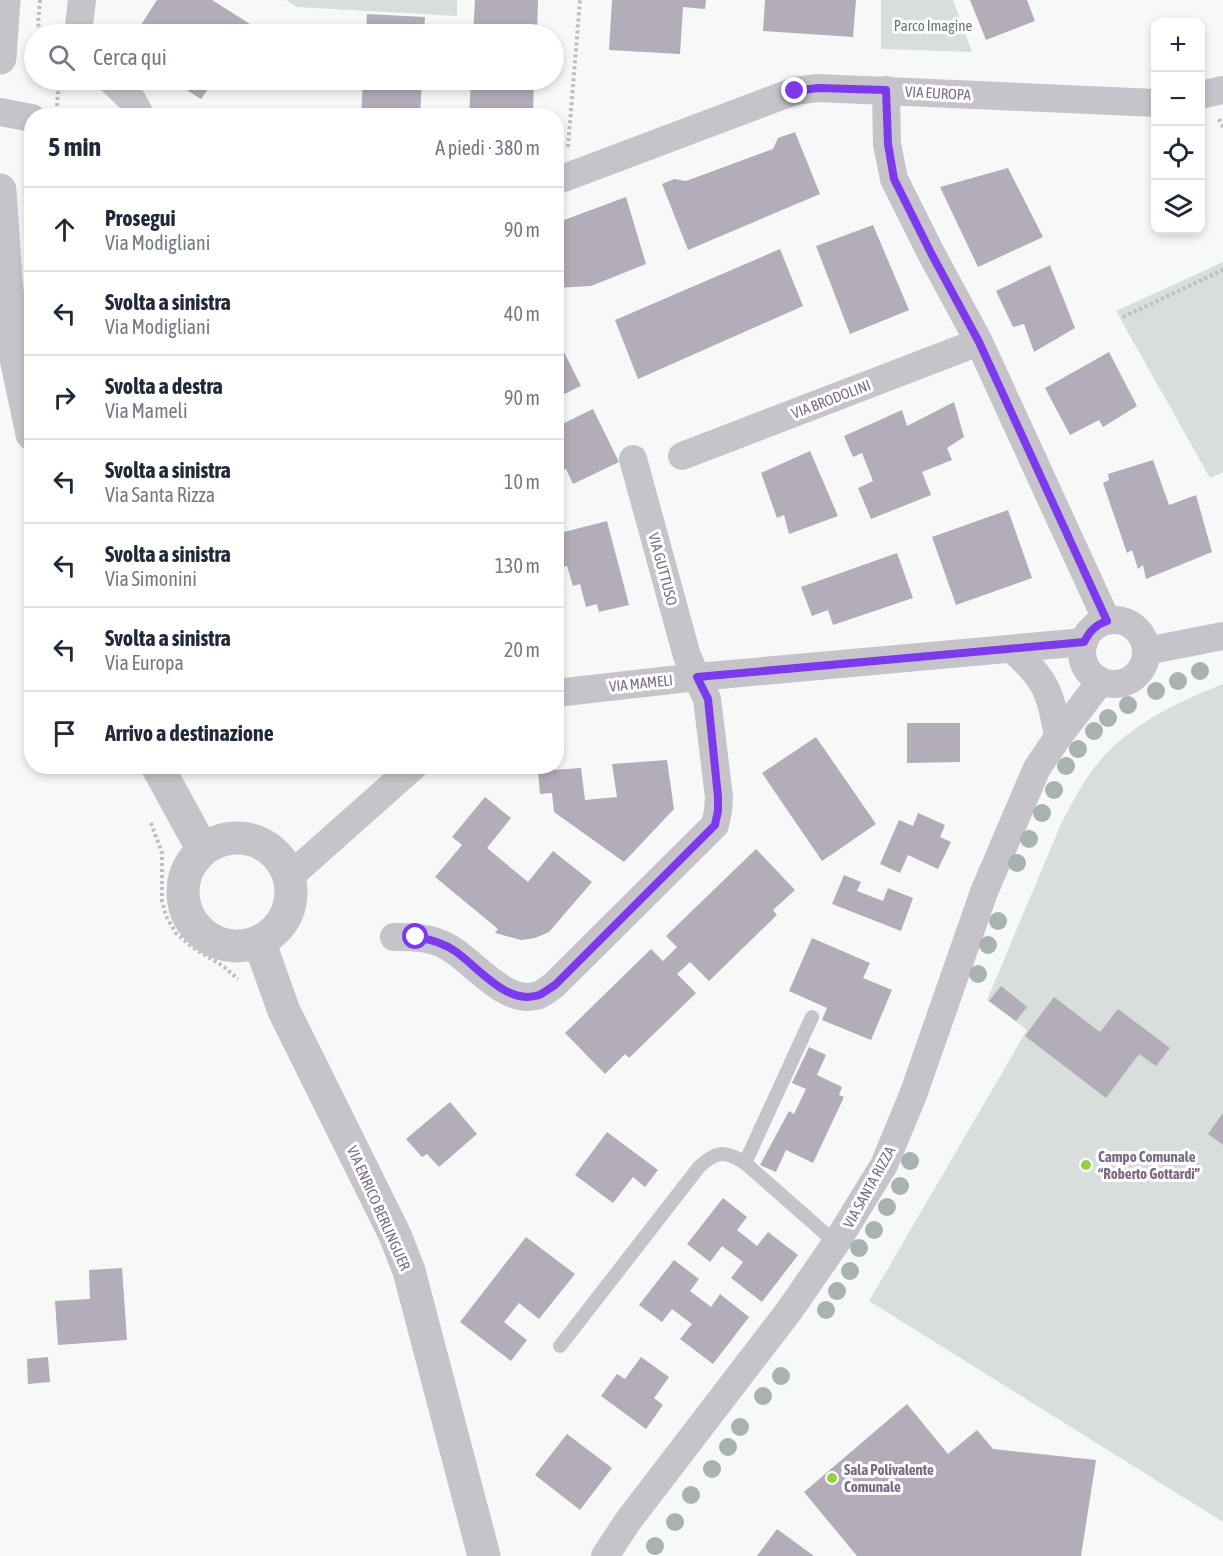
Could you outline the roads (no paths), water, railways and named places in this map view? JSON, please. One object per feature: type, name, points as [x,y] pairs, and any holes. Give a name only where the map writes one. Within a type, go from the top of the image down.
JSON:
[{"type":"street","points":[[0,58],[4,0]]},
{"type":"street","points":[[78,24],[82,0]]},
{"type":"street","name":"VIA EUROPA","points":[[564,178],[795,91],[818,88],[1151,103]]},
{"type":"street","points":[[121,90],[137,108]]},
{"type":"street","points":[[886,90],[888,144],[894,179],[979,342],[1107,621]]},
{"type":"street","points":[[1205,94],[1223,90]]},
{"type":"street","points":[[0,112],[24,116]]},
{"type":"street","points":[[0,190],[6,280],[14,344],[24,394]]},
{"type":"street","name":"VIA BRODOLINI","points":[[682,456],[979,342]]},
{"type":"street","name":"VIA GUTTUSO","points":[[394,937],[432,940],[447,946],[500,987],[513,994],[527,997],[540,995],[555,985],[715,825],[718,797],[708,699],[687,656],[633,459]]},
{"type":"street","points":[[1116,620],[1133,626],[1140,633],[1146,651],[1140,671],[1122,683],[1112,684],[1101,681],[1087,669],[1082,651],[1089,632],[1097,624],[1107,621],[1116,620]]},
{"type":"street","points":[[1146,651],[1223,636]]},
{"type":"street","name":"VIA MAMELI","points":[[564,692],[697,677],[1084,642]]},
{"type":"street","points":[[1012,649],[1032,667],[1044,683],[1053,706],[1058,737]]},
{"type":"street","name":"VIA SANTA RIZZA","points":[[605,1556],[628,1521],[789,1311],[836,1243],[884,1164],[913,1095],[984,892],[1038,768],[1058,737],[1101,681]]},
{"type":"street","points":[[161,774],[203,850]]},
{"type":"street","points":[[289,877],[405,774]]},
{"type":"street","points":[[236,838],[253,840],[269,848],[281,861],[289,877],[291,892],[289,907],[282,921],[272,933],[260,941],[243,946],[225,945],[209,939],[196,927],[187,913],[183,896],[185,879],[191,863],[203,850],[218,841],[236,838]]},
{"type":"street","name":"VIA ENRICO BERLINGUER","points":[[260,941],[284,1011],[395,1235],[409,1271],[484,1556]]},
{"type":"lane","points":[[745,1163],[812,1017]]},
{"type":"lane","points":[[560,1346],[699,1167],[711,1156],[721,1153],[734,1156],[745,1163],[836,1243]]},
{"type":"place","name":"Campo Comunale “Roberto Gottardi”","points":[[1086,1165]]},
{"type":"place","name":"Sala Polivalente Comunale","points":[[832,1478]]},
{"type":"park label","name":"Parco Imagine","points":[[933,25]]}]
